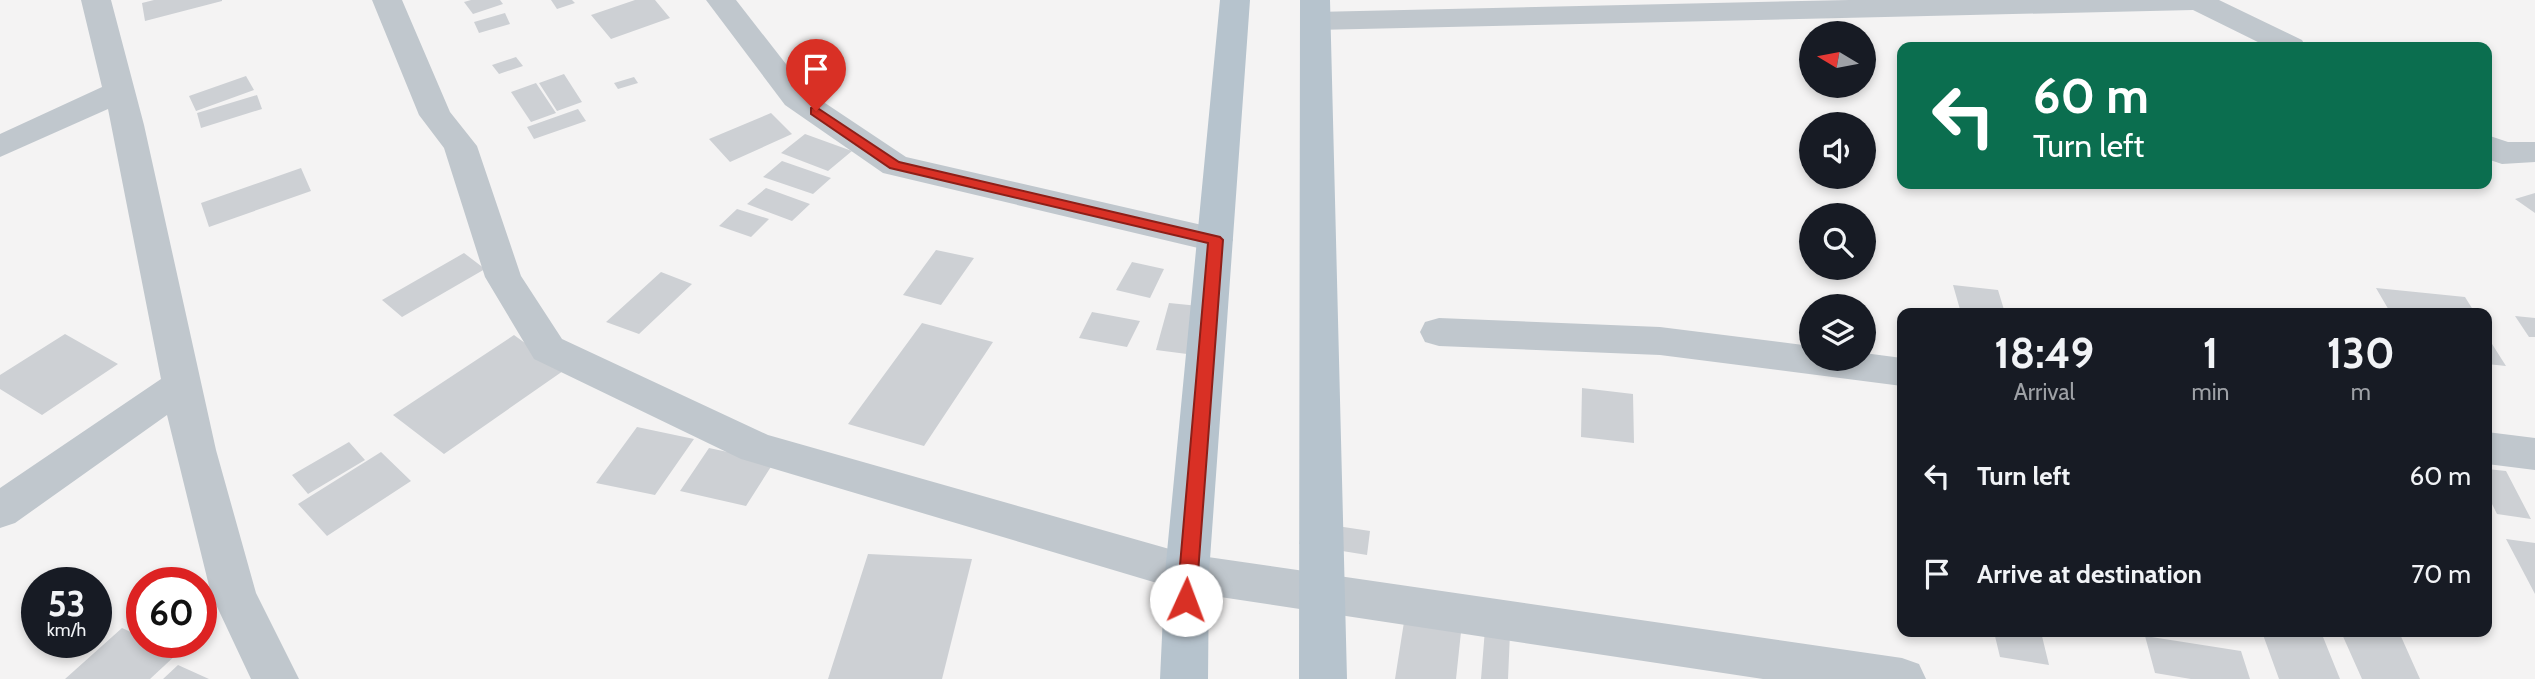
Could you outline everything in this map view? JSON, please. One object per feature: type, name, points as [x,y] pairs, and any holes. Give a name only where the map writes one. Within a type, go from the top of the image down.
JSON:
[{"type":"main road","points":[[1184,679],[1187,573],[1236,0]]},
{"type":"main road","points":[[1315,10],[1323,679]]},
{"type":"street","points":[[96,0],[119,90],[195,450],[233,594],[275,679]]},
{"type":"street","points":[[387,0],[435,115],[460,146],[503,277],[548,349],[756,448],[1187,573],[1902,679]]},
{"type":"street","points":[[721,0],[796,98],[895,165],[1215,240]]},
{"type":"street","points":[[1315,10],[2198,1],[2281,42]]},
{"type":"street","points":[[0,147],[119,90]]},
{"type":"street","points":[[2492,148],[2502,153],[2535,152]]},
{"type":"street","points":[[1440,332],[1660,341],[1897,371]]},
{"type":"street","points":[[0,511],[182,384]]},
{"type":"street","points":[[2492,449],[2535,454]]},
{"type":"building","points":[[154,0],[222,1],[145,21],[142,3]]},
{"type":"building","points":[[500,0],[503,4],[473,14],[464,2]]},
{"type":"building","points":[[551,0],[572,0],[575,3],[557,9]]},
{"type":"building","points":[[635,0],[655,0],[670,18],[611,39],[591,15]]},
{"type":"building","points":[[505,13],[510,24],[479,33],[474,22]]},
{"type":"building","points":[[516,57],[523,66],[499,74],[492,65]]},
{"type":"building","points":[[564,74],[582,102],[557,111],[539,83]]},
{"type":"building","points":[[246,76],[254,90],[196,111],[189,96]]},
{"type":"building","points":[[634,77],[638,83],[618,89],[614,83]]},
{"type":"building","points":[[536,83],[556,113],[531,122],[511,92]]},
{"type":"building","points":[[257,95],[262,109],[201,128],[197,113]]},
{"type":"building","points":[[578,109],[586,121],[534,139],[527,127]]},
{"type":"building","points":[[771,113],[792,134],[730,162],[709,139]]},
{"type":"building","points":[[805,134],[852,151],[828,171],[781,153]]},
{"type":"building","points":[[782,161],[831,178],[813,194],[763,177]]},
{"type":"building","points":[[301,168],[311,191],[209,227],[201,203]]},
{"type":"building","points":[[766,188],[810,204],[792,221],[747,204]]},
{"type":"building","points":[[2535,193],[2535,213],[2515,199]]},
{"type":"building","points":[[737,209],[769,219],[751,237],[719,226]]},
{"type":"building","points":[[936,250],[974,258],[941,305],[903,295]]},
{"type":"building","points":[[464,253],[485,269],[402,317],[382,300]]},
{"type":"building","points":[[1132,262],[1164,269],[1150,298],[1116,290]]},
{"type":"building","points":[[661,272],[692,284],[639,334],[606,322]]},
{"type":"building","points":[[1953,285],[1998,290],[2003,308],[1960,308]]},
{"type":"building","points":[[2376,288],[2465,297],[2472,308],[2388,308]]},
{"type":"building","points":[[1169,303],[1199,306],[1187,354],[1156,350]]},
{"type":"building","points":[[1092,312],[1140,321],[1127,347],[1079,338]]},
{"type":"building","points":[[2515,316],[2535,318],[2535,337],[2529,337]]},
{"type":"building","points":[[922,323],[993,342],[924,446],[848,424]]},
{"type":"building","points":[[65,334],[118,364],[42,415],[0,389],[0,375]]},
{"type":"building","points":[[514,335],[563,371],[444,454],[393,415]]},
{"type":"building","points":[[2492,344],[2506,366],[2492,365]]},
{"type":"building","points":[[1582,388],[1633,394],[1634,443],[1581,437]]},
{"type":"building","points":[[637,427],[694,439],[655,495],[596,483]]},
{"type":"building","points":[[349,442],[365,460],[308,494],[292,475]]},
{"type":"building","points":[[709,448],[774,462],[746,506],[680,491]]},
{"type":"building","points":[[381,452],[411,481],[327,536],[298,504]]},
{"type":"building","points":[[2492,470],[2506,471],[2531,519],[2497,514],[2492,504]]},
{"type":"building","points":[[1304,521],[1370,531],[1367,555],[1299,544]]},
{"type":"building","points":[[2506,539],[2535,543],[2535,594]]},
{"type":"building","points":[[868,554],[972,559],[942,679],[828,679]]},
{"type":"building","points":[[1404,622],[1461,632],[1456,679],[1395,679]]},
{"type":"building","points":[[122,628],[126,630],[126,658],[173,658],[150,679],[65,679],[88,658],[112,658],[112,637]]},
{"type":"building","points":[[1485,629],[1510,633],[1508,679],[1481,679]]},
{"type":"building","points":[[1995,637],[2042,637],[2049,665],[2000,657]]},
{"type":"building","points":[[2145,637],[2241,651],[2250,679],[2191,679],[2155,673]]},
{"type":"building","points":[[2264,637],[2323,637],[2340,679],[2279,679]]},
{"type":"building","points":[[2343,637],[2401,637],[2420,679],[2362,679]]},
{"type":"building","points":[[178,665],[209,679],[163,679]]},
{"type":"route","points":[[816,111],[895,165],[1215,240],[1186,600]]}]
